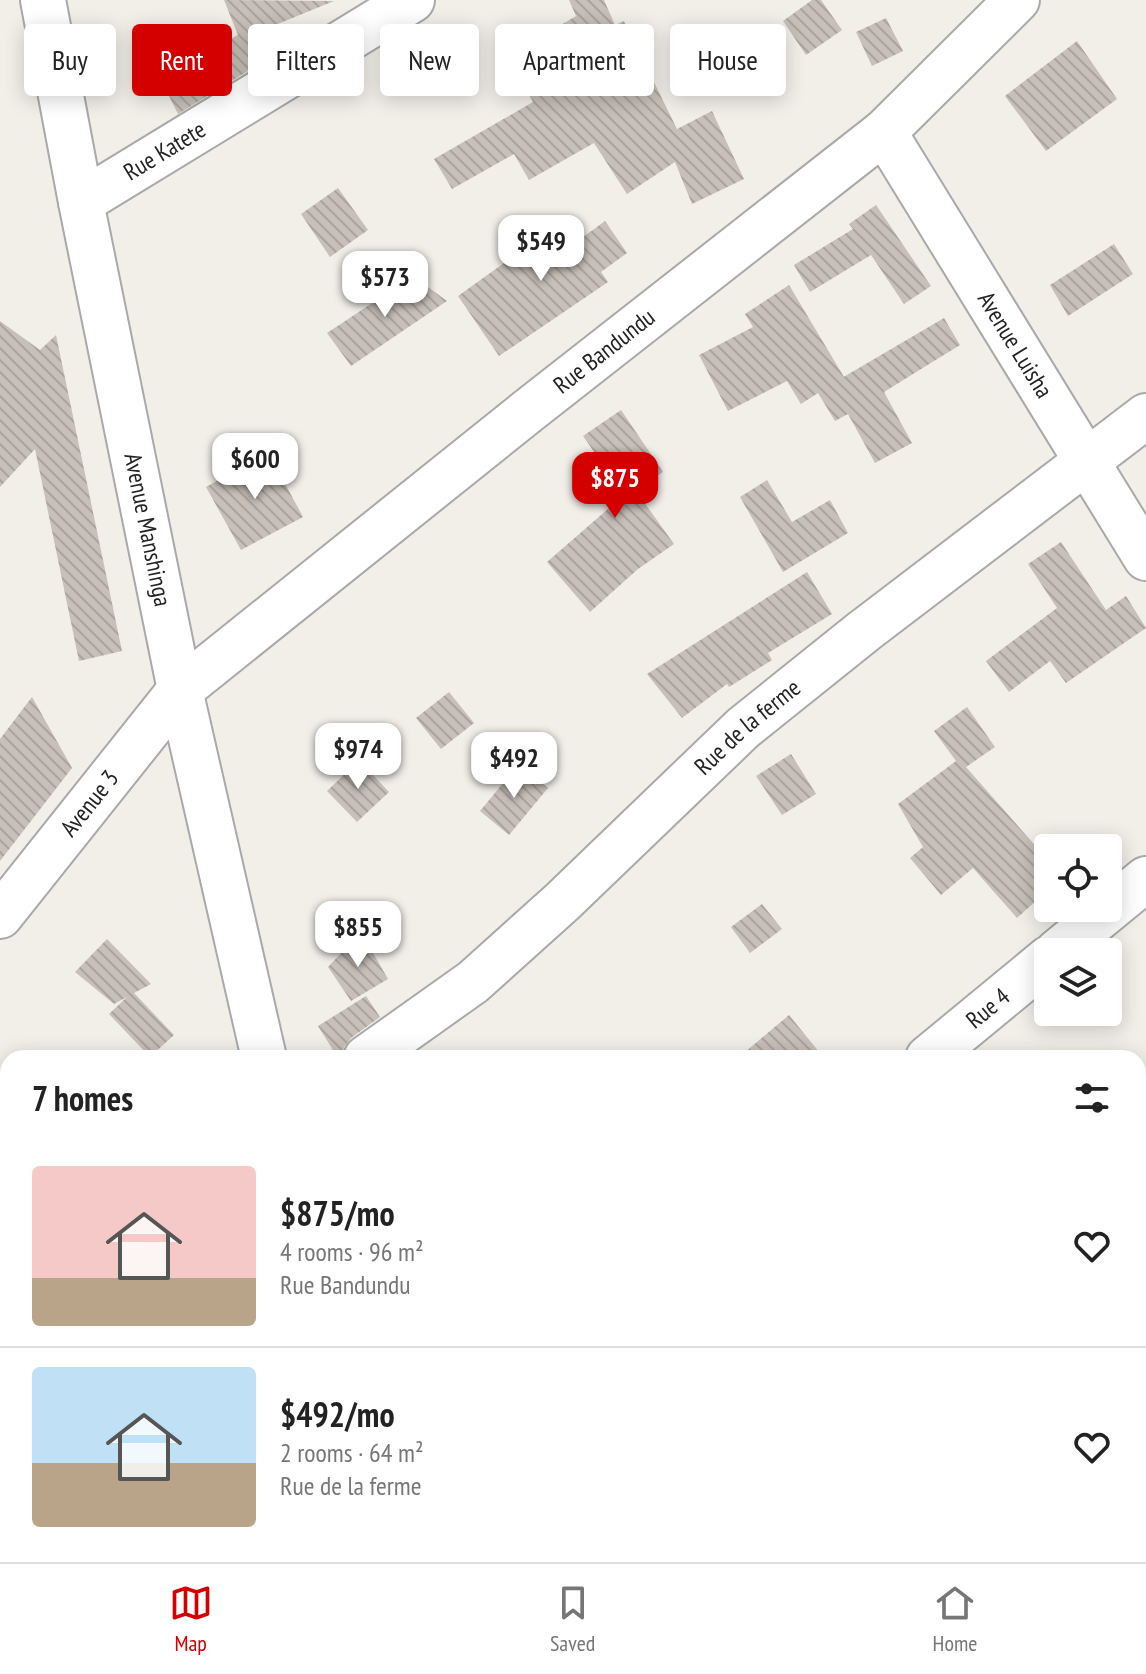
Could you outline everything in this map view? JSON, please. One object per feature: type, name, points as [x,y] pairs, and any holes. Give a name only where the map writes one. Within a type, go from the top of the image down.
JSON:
[{"type":"street","name":"Avenue Manshinga","points":[[43,0],[180,690],[262,1050]]},
{"type":"street","name":"Rue Katete","points":[[81,202],[412,0]]},
{"type":"street","name":"Rue Bandundu","points":[[180,690],[528,411],[884,132],[1017,0]]},
{"type":"street","name":"Avenue Luisha","points":[[884,132],[1146,558]]},
{"type":"street","name":"Rue de la ferme","points":[[377,1050],[473,982],[604,863],[743,728],[864,631],[1146,416]]},
{"type":"street","name":"Avenue 3","points":[[0,916],[180,690]]},
{"type":"street","points":[[1074,938],[1146,879]]},
{"type":"street","name":"Rue 4","points":[[938,1050],[1034,971]]},
{"type":"building","points":[[224,0],[334,1],[278,24],[248,24],[248,71],[232,81],[232,38],[238,35]]},
{"type":"building","points":[[569,0],[604,0],[615,24],[563,24],[576,16]]},
{"type":"building","points":[[812,0],[821,0],[842,30],[806,55],[783,21]]},
{"type":"building","points":[[886,18],[903,51],[872,66],[856,32]]},
{"type":"building","points":[[1077,41],[1117,99],[1046,151],[1005,96]]},
{"type":"building","points":[[654,82],[677,129],[712,111],[744,179],[692,204],[675,162],[627,194],[594,143],[529,180],[514,154],[452,189],[434,159],[533,102],[530,96],[654,96]]},
{"type":"building","points":[[169,96],[207,96],[178,114]]},
{"type":"building","points":[[338,188],[368,230],[330,257],[301,214]]},
{"type":"building","points":[[876,205],[931,286],[904,304],[871,255],[810,292],[794,265],[853,229],[849,224]]},
{"type":"building","points":[[564,217],[579,240],[605,221],[627,253],[601,272],[608,282],[499,356],[458,296]]},
{"type":"building","points":[[1114,244],[1133,274],[1068,316],[1050,285]]},
{"type":"building","points":[[413,276],[447,301],[351,366],[327,333]]},
{"type":"building","points":[[789,285],[844,377],[944,318],[960,345],[884,392],[912,443],[875,463],[848,414],[835,421],[818,393],[801,404],[787,381],[728,411],[699,355],[753,327],[745,314]]},
{"type":"building","points":[[0,321],[40,350],[56,335],[122,651],[79,661],[35,449],[0,487]]},
{"type":"building","points":[[621,410],[663,472],[636,491],[674,544],[638,569],[590,612],[547,562],[624,495],[583,436]]},
{"type":"building","points":[[268,452],[303,517],[241,550],[206,487]]},
{"type":"building","points":[[767,480],[792,522],[830,500],[848,533],[783,572],[740,497]]},
{"type":"building","points":[[1061,542],[1106,610],[1126,596],[1146,628],[1066,683],[1050,661],[1009,692],[986,661],[1057,608],[1028,564]]},
{"type":"building","points":[[807,572],[832,614],[768,653],[772,660],[729,687],[727,684],[682,718],[647,674]]},
{"type":"building","points":[[449,692],[474,723],[441,749],[416,718]]},
{"type":"building","points":[[32,697],[72,768],[0,861],[0,739]]},
{"type":"building","points":[[967,707],[995,747],[966,767],[1034,844],[1034,903],[1017,918],[973,868],[941,895],[910,858],[923,847],[898,804],[956,761],[934,731]]},
{"type":"building","points":[[791,754],[816,794],[782,815],[756,776]]},
{"type":"building","points":[[359,760],[389,792],[357,822],[327,791]]},
{"type":"building","points":[[519,764],[548,788],[509,835],[480,811]]},
{"type":"building","points":[[762,904],[782,929],[750,953],[731,927]]},
{"type":"building","points":[[361,932],[388,979],[351,1001],[328,967]]},
{"type":"building","points":[[107,939],[151,984],[134,993],[174,1035],[158,1050],[143,1050],[109,1014],[127,997],[114,1004],[75,972]]},
{"type":"building","points":[[366,996],[380,1017],[351,1038],[343,1050],[333,1050],[318,1026]]},
{"type":"building","points":[[789,1015],[817,1050],[747,1050]]}]
